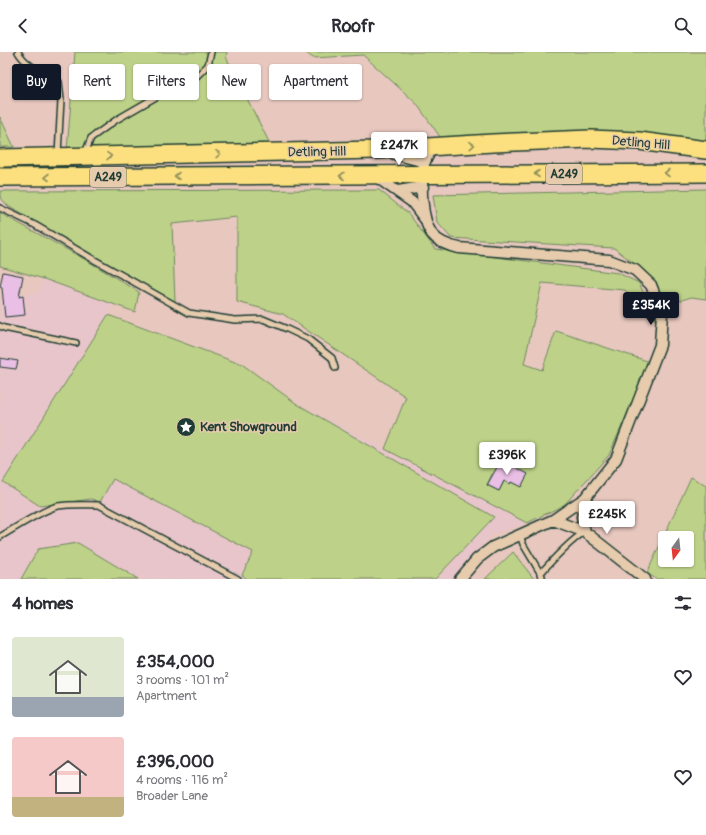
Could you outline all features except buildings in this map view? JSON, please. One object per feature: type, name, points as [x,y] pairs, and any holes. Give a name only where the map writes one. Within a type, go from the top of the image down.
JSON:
[{"type":"highway","name":"Detling Hill","points":[[0,158],[378,150],[494,143],[590,140],[639,141],[706,150]]},
{"type":"highway","name":"Detling Hill","points":[[0,177],[706,173]]},
{"type":"street","points":[[424,218],[423,175],[433,147]]},
{"type":"street","points":[[378,150],[423,175]]},
{"type":"street","points":[[398,191],[423,175]]},
{"type":"street","points":[[375,176],[412,202],[424,218],[432,234],[448,246],[609,260],[635,270],[650,285],[662,313],[660,345],[616,459],[585,498],[553,520],[493,547],[477,559],[460,579]]},
{"type":"street","points":[[585,498],[582,517],[585,532]]},
{"type":"street","points":[[553,520],[585,532],[645,579]]},
{"type":"lane","points":[[18,52],[20,56],[38,70],[59,82],[61,100],[58,157]]},
{"type":"lane","points":[[84,156],[91,138],[116,120],[168,90],[197,76],[208,65],[211,52]]},
{"type":"lane","points":[[0,208],[35,225],[189,313],[235,320],[263,319],[308,339],[332,358],[335,368]]},
{"type":"lane","points":[[0,326],[76,343]]},
{"type":"lane","points":[[0,537],[56,507],[78,504],[99,506],[238,579]]},
{"type":"lane","points":[[520,535],[523,544],[542,577],[568,544],[585,532]]},
{"type":"shaded area","name":"Kent Showground","points":[[44,279],[114,304],[108,315],[249,379],[527,523],[492,534],[454,579],[0,579],[0,297],[38,293]]},
{"type":"green space","points":[[75,52],[227,52],[226,57],[230,64],[207,64],[207,100],[248,100],[270,144],[67,150],[71,100],[125,100],[125,64],[74,64]]},
{"type":"green space","points":[[305,52],[706,52],[706,144],[443,141],[416,103],[363,55],[313,58]]},
{"type":"green space","points":[[0,117],[14,147],[0,147]]},
{"type":"green space","points":[[706,189],[706,299],[691,297],[667,305],[648,274],[614,248],[451,238],[437,222],[433,195]]},
{"type":"green space","points":[[379,190],[408,213],[435,249],[618,273],[639,283],[657,322],[625,290],[542,283],[524,364],[542,370],[556,331],[650,362],[609,455],[564,505],[527,523],[385,449],[406,397],[283,314],[237,302],[237,217],[172,224],[175,302],[8,206],[0,197],[0,191]],"holes":[[[501,462],[506,463],[527,474],[521,486],[511,482],[510,484],[507,482],[506,478],[499,491],[487,485],[492,474],[498,477],[496,470]]]},
{"type":"green space","points":[[0,213],[86,260],[139,292],[135,312],[44,279],[0,266]]},
{"type":"green space","name":"Kent Showground","points":[[108,315],[243,365],[297,404],[494,517],[435,579],[247,579],[242,575],[253,552],[113,479],[100,502],[91,499],[40,506],[3,482]]},
{"type":"green space","points":[[691,477],[706,486],[706,579],[656,579],[647,573],[658,549],[658,567],[694,567],[694,531],[666,531]]},
{"type":"green space","points":[[78,543],[138,579],[21,579],[38,549]]},
{"type":"green space","points":[[513,552],[534,579],[485,579]]},
{"type":"place","name":"Kent Showground","points":[[186,427]]}]
